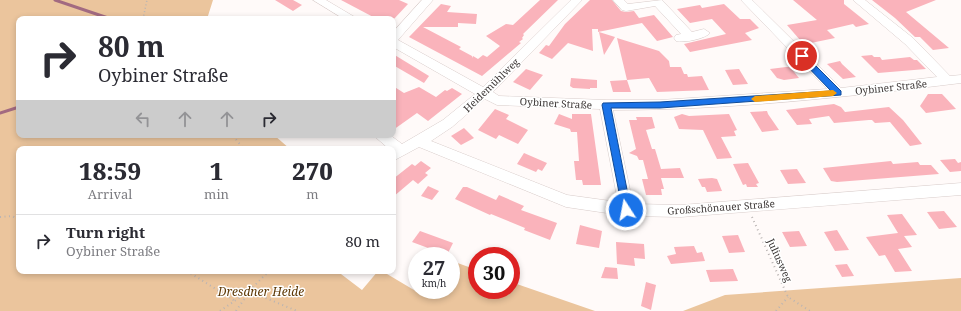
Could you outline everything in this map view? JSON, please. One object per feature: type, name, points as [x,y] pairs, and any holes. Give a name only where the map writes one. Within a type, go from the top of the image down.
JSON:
[{"type":"street","points":[[318,0],[347,16]]},
{"type":"street","points":[[396,36],[428,0]]},
{"type":"street","name":"Heidemühlweg","points":[[397,154],[420,142],[454,119],[485,93],[560,15],[577,0]]},
{"type":"street","points":[[618,0],[626,8],[663,1],[683,38],[704,33]]},
{"type":"street","points":[[746,0],[838,93]]},
{"type":"street","name":"Oybiner Straße","points":[[858,0],[955,80]]},
{"type":"street","name":"Oybiner Straße","points":[[396,44],[497,100],[606,105],[660,105],[838,93],[955,80]]},
{"type":"street","points":[[606,105],[626,210]]},
{"type":"street","points":[[383,138],[390,146]]},
{"type":"street","name":"Großschönauer Straße","points":[[420,142],[566,201],[626,210],[682,211],[961,189]]},
{"type":"path","points":[[144,16],[147,0]]},
{"type":"path","points":[[235,138],[241,146]]},
{"type":"path","name":"Juliusweg","points":[[746,206],[788,297],[810,311]]},
{"type":"path","points":[[0,217],[12,216],[16,218]]},
{"type":"path","points":[[191,274],[235,301]]},
{"type":"path","points":[[220,311],[249,291],[266,274]]},
{"type":"path","points":[[236,311],[249,291]]},
{"type":"path","points":[[249,291],[297,311]]},
{"type":"path","points":[[776,311],[788,297]]},
{"type":"green space","name":"Dresdner Heide","points":[[0,0],[213,0],[208,16],[16,16],[16,138],[277,138],[287,146],[16,146],[16,274],[341,274],[362,290],[375,274],[387,274],[408,286],[408,299],[460,299],[460,264],[468,267],[468,299],[520,299],[520,285],[595,311],[0,311]]},
{"type":"green space","points":[[961,278],[961,311],[683,311],[725,295]]},
{"type":"building","points":[[275,0],[293,0],[302,5],[293,11]]},
{"type":"building","points":[[341,0],[399,0],[408,4],[396,17],[371,16]]},
{"type":"building","points":[[540,0],[558,0],[523,34],[523,39],[519,42],[521,43],[482,76],[409,37],[441,4],[451,6],[447,12],[477,14],[476,24],[458,23],[458,27],[423,27],[461,47],[459,49],[472,56],[472,58],[473,56],[478,59],[483,55],[487,57],[500,46],[486,36],[506,24],[513,25]]},
{"type":"building","points":[[590,0],[612,0],[621,11],[634,11],[639,18],[654,15],[673,37],[657,41],[642,23],[598,32],[598,29],[592,29],[593,51],[568,43],[552,59],[539,53],[546,45],[549,46],[565,24]]},
{"type":"building","points":[[793,0],[844,0],[844,4],[869,24],[856,27],[853,24],[827,30],[835,38],[806,44],[800,40],[787,25],[817,20]]},
{"type":"building","points":[[872,0],[936,0],[906,12],[949,48],[933,50],[920,37],[915,37],[895,18]]},
{"type":"building","points":[[724,4],[740,19],[750,19],[759,28],[745,33],[752,40],[690,52],[684,44],[726,34],[712,19],[690,23],[677,9],[700,5],[702,8]]},
{"type":"building","points":[[599,32],[615,37],[604,55]]},
{"type":"building","points":[[617,38],[659,51],[669,61],[670,67],[681,67],[684,74],[687,74],[688,77],[702,76],[709,90],[657,92],[649,78],[627,80]]},
{"type":"building","points":[[872,55],[874,57],[880,57],[882,60],[910,57],[917,60],[926,69],[878,73],[861,56]]},
{"type":"building","points":[[396,56],[429,76],[424,83],[396,67]]},
{"type":"building","points":[[840,61],[856,77],[843,79],[827,64]]},
{"type":"building","points":[[790,67],[799,78],[784,80],[777,78],[770,69]]},
{"type":"building","points":[[526,69],[543,75],[530,90],[513,82]]},
{"type":"building","points":[[739,69],[748,84],[733,85],[725,70]]},
{"type":"building","points":[[571,78],[597,80],[597,88],[573,88],[570,86]]},
{"type":"building","points":[[627,80],[631,92],[613,92],[610,81]]},
{"type":"building","points":[[419,87],[436,97],[445,90],[447,91],[452,88],[462,94],[428,121],[417,113],[396,128],[396,88],[404,93]]},
{"type":"building","points":[[928,94],[942,94],[956,109],[926,113],[920,106]]},
{"type":"building","points":[[834,104],[841,107],[845,112],[889,107],[903,120],[922,144],[910,146],[890,122],[875,123],[872,120],[869,120],[834,123],[829,116],[809,119],[812,124],[797,125],[786,110]]},
{"type":"building","points":[[495,109],[509,115],[506,119],[528,130],[518,144],[499,135],[496,139],[478,130]]},
{"type":"building","points":[[767,111],[779,130],[762,132],[750,112]]},
{"type":"building","points":[[559,114],[572,119],[572,114],[591,114],[601,185],[583,185],[582,180],[576,180],[574,161],[579,161],[577,132],[571,132],[570,129],[554,124]]},
{"type":"building","points":[[682,114],[689,116],[729,114],[737,130],[734,131],[736,136],[721,137],[732,158],[717,159],[703,130],[679,129],[674,117]]},
{"type":"building","points":[[636,117],[652,117],[655,128],[646,130],[652,149],[655,149],[661,169],[680,168],[684,178],[661,178],[664,189],[661,189],[662,195],[646,195],[642,179],[648,179],[643,160],[639,160],[637,156],[629,153],[636,149],[629,120],[637,120]]},
{"type":"building","points":[[464,128],[474,138],[461,145],[451,136]]},
{"type":"building","points":[[524,153],[547,163],[542,171],[538,169],[536,172],[517,164]]},
{"type":"building","points":[[955,159],[958,163],[961,162],[961,171],[950,172],[940,160]]},
{"type":"building","points":[[421,161],[431,168],[425,173],[428,175],[418,184],[413,180],[396,194],[396,177],[412,164],[415,166]]},
{"type":"building","points":[[891,161],[893,164],[918,162],[920,165],[931,165],[939,174],[837,182],[831,181],[823,168]]},
{"type":"building","points":[[748,163],[759,183],[756,184],[758,187],[747,187],[746,184],[743,185],[733,164]]},
{"type":"building","points":[[797,169],[806,183],[788,184],[780,170]]},
{"type":"building","points":[[698,179],[717,179],[722,191],[707,192],[705,187],[702,187]]},
{"type":"building","points":[[428,186],[439,191],[432,200],[421,196]]},
{"type":"building","points":[[463,187],[467,187],[496,200],[499,195],[524,206],[521,210],[557,223],[550,240],[455,199]]},
{"type":"building","points":[[944,211],[957,227],[939,229],[927,212]]},
{"type":"building","points":[[902,214],[917,235],[904,236],[912,247],[898,249],[912,271],[895,272],[885,255],[879,256],[866,237],[898,233],[887,215]]},
{"type":"building","points":[[580,225],[602,231],[599,248],[576,244]]},
{"type":"building","points":[[837,230],[849,250],[835,251],[824,232]]},
{"type":"building","points":[[420,231],[453,243],[451,247],[425,247],[412,242]]},
{"type":"building","points":[[799,231],[807,246],[790,247],[782,232]]},
{"type":"building","points":[[738,235],[745,252],[729,253],[722,236]]},
{"type":"building","points":[[616,242],[644,244],[645,259],[634,258],[635,266],[617,264]]},
{"type":"building","points":[[694,246],[697,253],[702,252],[705,261],[671,264],[667,256],[676,254],[674,247]]},
{"type":"building","points":[[847,264],[854,276],[842,277],[835,265]]},
{"type":"building","points":[[605,267],[617,268],[618,279],[601,278]]},
{"type":"building","points":[[733,269],[738,281],[710,282],[706,270]]},
{"type":"building","points":[[646,282],[656,285],[651,310],[641,306]]},
{"type":"waterway","points":[[55,0],[102,16]]},
{"type":"waterway","points":[[0,113],[16,108]]},
{"type":"slow traffic","points":[[755,99],[833,93]]},
{"type":"route","points":[[626,210],[606,105],[660,105],[838,93],[802,56]]}]
